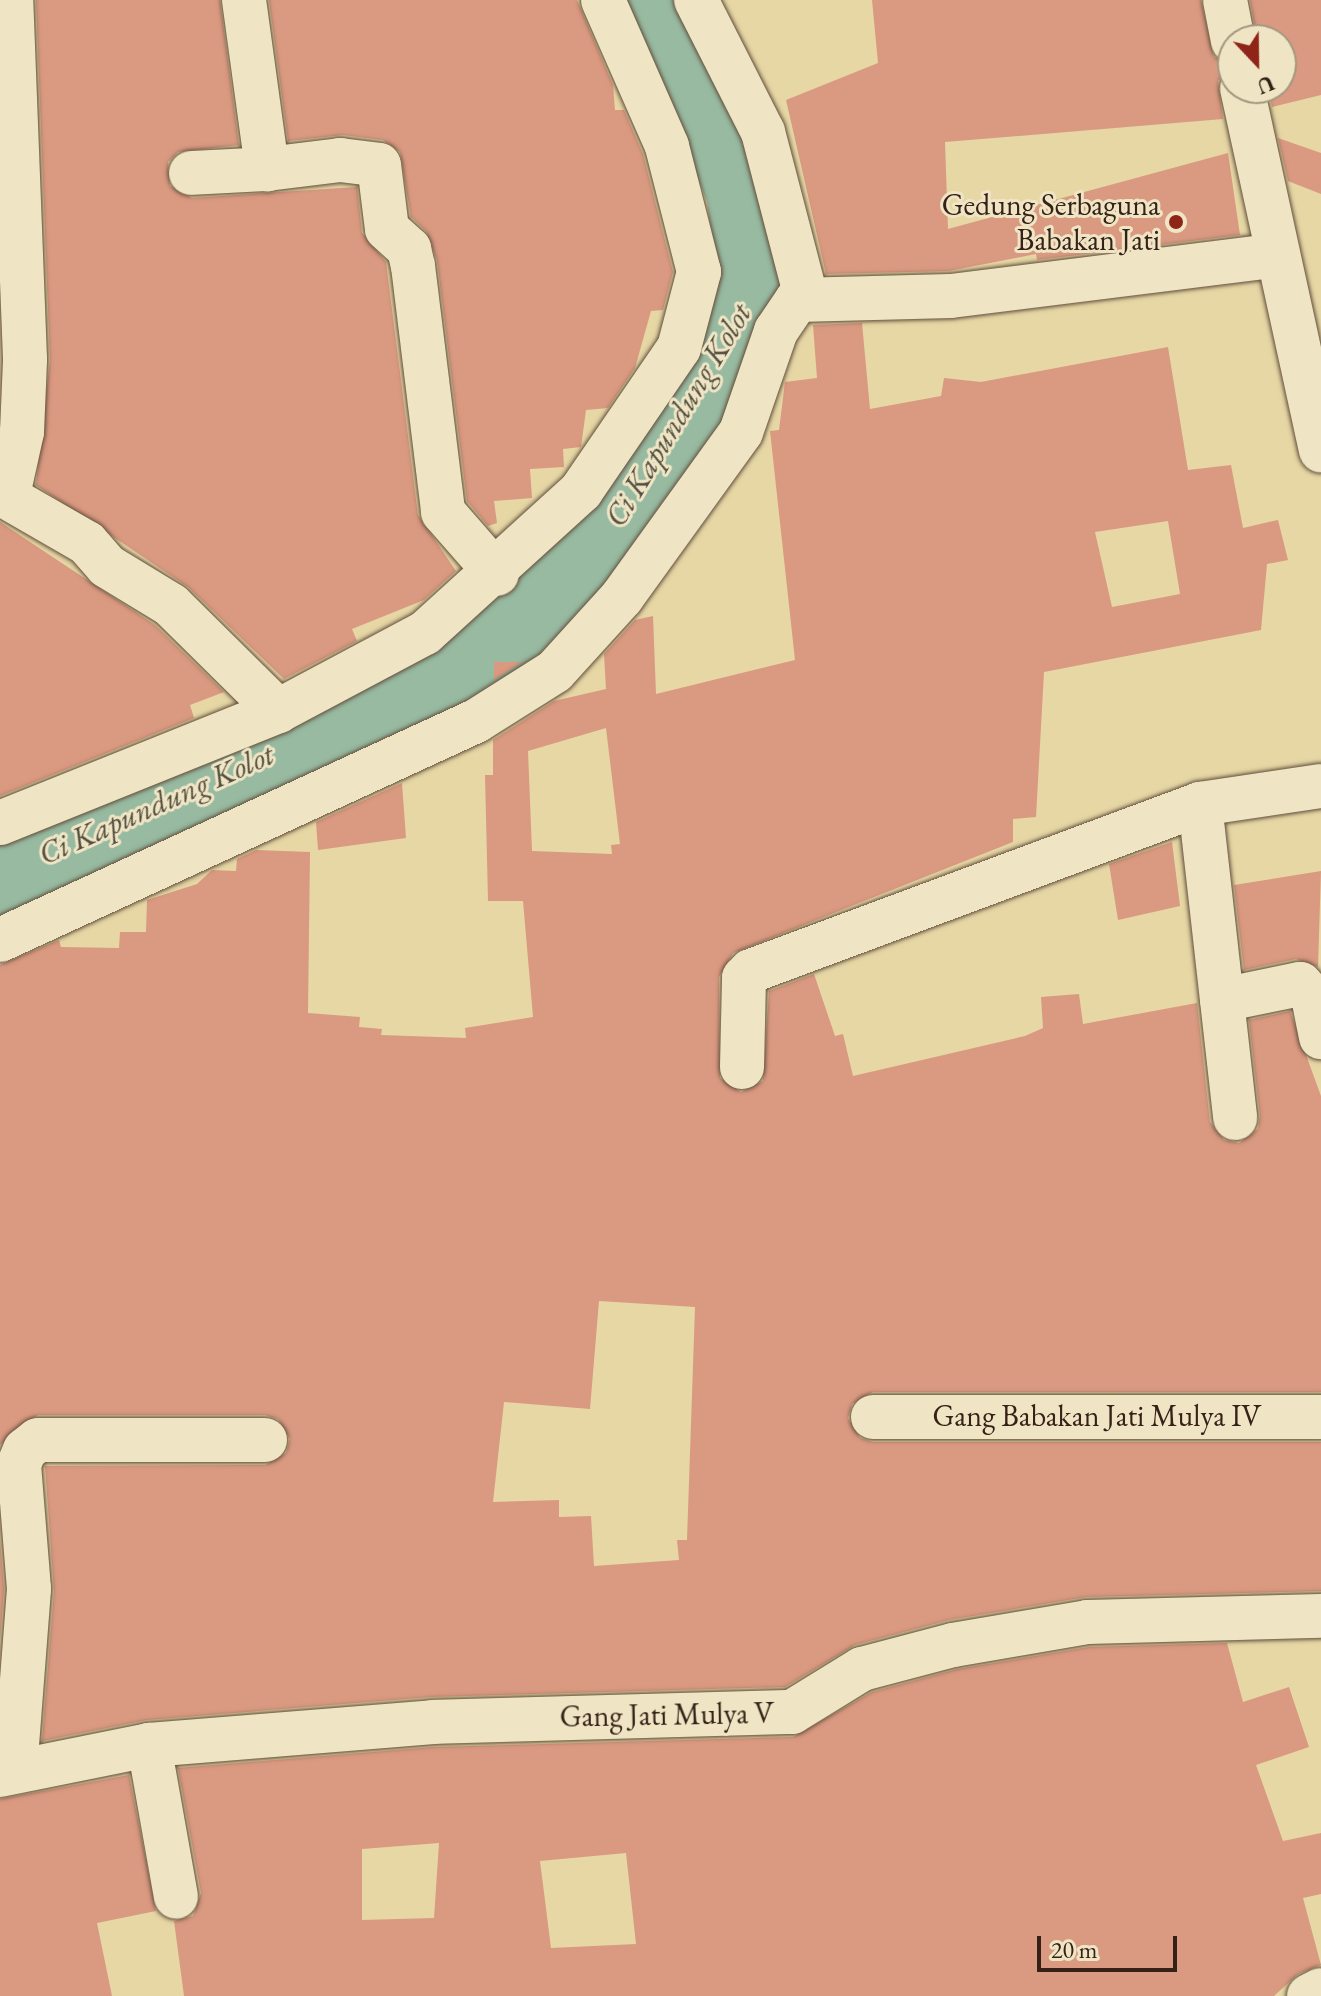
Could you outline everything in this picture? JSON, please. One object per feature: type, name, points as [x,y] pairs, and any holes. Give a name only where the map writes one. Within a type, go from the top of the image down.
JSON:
[{"type":"street","points":[[11,0],[25,346],[22,432],[4,494],[171,605],[278,711]]},
{"type":"street","points":[[244,0],[267,169]]},
{"type":"street","points":[[0,823],[278,711],[425,633],[497,574],[581,491],[679,348],[699,272],[667,146],[603,0]]},
{"type":"street","points":[[696,0],[763,132],[806,297]]},
{"type":"street","points":[[1225,0],[1230,24]]},
{"type":"street","points":[[1245,104],[1273,256],[1321,451]]},
{"type":"street","points":[[191,173],[267,169],[340,160],[379,165],[387,229],[409,249],[413,266],[443,512],[497,574]]},
{"type":"street","points":[[0,940],[476,721],[555,671],[622,597],[741,432],[776,331],[806,297],[951,296],[1273,256]]},
{"type":"street","points":[[742,1067],[744,978],[751,971],[1200,804],[1321,786]]},
{"type":"street","points":[[1200,804],[1235,1118]]},
{"type":"street","points":[[1222,1000],[1300,984],[1313,997],[1321,1037]]},
{"type":"street","name":"Gang Babakan Jati Mulya IV","points":[[873,1417],[1321,1417]]},
{"type":"street","points":[[8,1773],[29,1589],[19,1464],[25,1450],[38,1440],[265,1440]]},
{"type":"street","name":"Gang Jati Mulya V","points":[[8,1773],[149,1745],[433,1722],[792,1712],[862,1669],[953,1645],[1087,1622],[1321,1616]]},
{"type":"street","points":[[149,1745],[176,1897]]},
{"type":"street","points":[[1309,1996],[1321,1990]]},
{"type":"building","points":[[36,0],[220,0],[239,145],[178,152],[168,162],[170,186],[192,198],[357,187],[362,233],[386,262],[418,515],[456,571],[424,600],[352,629],[357,641],[284,679],[188,587],[36,485],[50,360]]},
{"type":"building","points":[[269,0],[577,0],[613,85],[615,110],[624,110],[643,154],[673,272],[663,310],[651,311],[635,368],[608,408],[586,410],[581,447],[563,449],[564,467],[530,469],[532,498],[494,501],[497,523],[488,526],[467,501],[437,260],[426,231],[411,217],[400,152],[383,140],[343,135],[288,141]]},
{"type":"building","points":[[872,0],[1201,0],[1214,57],[1217,58],[1217,104],[1221,104],[1223,119],[945,142],[948,229],[1228,153],[1240,235],[1037,260],[1036,254],[949,271],[826,274],[786,100],[878,63]]},
{"type":"building","points":[[1250,0],[1321,0],[1321,95],[1297,101],[1297,24],[1254,24]]},
{"type":"building","points":[[1278,138],[1321,153],[1321,194],[1288,181]]},
{"type":"building","points":[[862,323],[870,409],[941,396],[944,378],[981,382],[1168,347],[1188,470],[1231,465],[1243,528],[1278,520],[1288,560],[1267,564],[1261,630],[1044,672],[1036,817],[1013,819],[1013,842],[733,953],[719,977],[720,1078],[741,1092],[763,1081],[769,991],[814,974],[835,1036],[843,1034],[853,1076],[1025,1036],[1043,1028],[1041,997],[1079,994],[1083,1024],[1197,1003],[1210,1122],[1224,1140],[1239,1143],[1258,1129],[1260,1116],[1249,1020],[1290,1011],[1321,1096],[1321,1392],[873,1392],[852,1404],[848,1418],[860,1438],[873,1442],[1321,1442],[1321,1591],[1086,1597],[949,1620],[855,1645],[785,1687],[431,1697],[147,1720],[42,1741],[54,1591],[45,1466],[265,1465],[286,1453],[290,1439],[278,1419],[265,1415],[38,1415],[0,1445],[0,965],[59,940],[61,947],[119,948],[120,932],[146,932],[147,900],[197,884],[212,870],[236,871],[237,859],[256,850],[310,852],[308,1013],[360,1017],[359,1027],[382,1029],[381,1035],[466,1038],[465,1028],[533,1017],[523,901],[488,901],[485,775],[493,775],[493,740],[554,701],[606,689],[604,654],[635,620],[653,616],[656,694],[795,660],[770,431],[779,430],[785,382],[817,378],[813,325]],"holes":[[[1168,521],[1180,594],[1112,607],[1095,532]],[[606,728],[620,844],[611,845],[612,854],[532,851],[528,751]],[[599,1301],[695,1307],[687,1540],[677,1540],[679,1560],[594,1566],[591,1516],[559,1517],[559,1500],[493,1502],[504,1402],[590,1409]]]},
{"type":"building","points":[[0,522],[155,625],[224,692],[190,705],[194,718],[0,796]]},
{"type":"building","points":[[494,662],[522,662],[494,680]]},
{"type":"building","points":[[402,783],[406,838],[318,850],[316,822]]},
{"type":"building","points":[[1172,842],[1180,906],[1118,920],[1109,864]]},
{"type":"building","points":[[1321,871],[1318,967],[1296,959],[1244,970],[1234,885]]},
{"type":"building","points":[[0,1540],[4,1589],[0,1640]]},
{"type":"building","points":[[1227,1643],[1243,1702],[1289,1687],[1309,1747],[1256,1765],[1283,1841],[1321,1833],[1321,1894],[1303,1898],[1321,1965],[1298,1974],[1274,1996],[184,1996],[174,1921],[193,1916],[201,1893],[178,1768],[434,1747],[793,1737],[872,1692],[958,1669],[1089,1647]],"holes":[[[439,1843],[434,1918],[362,1920],[362,1849]],[[626,1853],[636,1944],[551,1948],[540,1861]]]},
{"type":"building","points":[[129,1775],[156,1911],[97,1923],[112,1996],[0,1996],[0,1799]]},
{"type":"waterway","name":"Ci Kapundung Kolot","points":[[0,873],[439,679],[543,607],[629,508],[733,339],[759,278],[748,191],[713,101],[658,0]]},
{"type":"place","name":"Gedung Serbaguna Babakan Jati","points":[[1176,222]]}]
